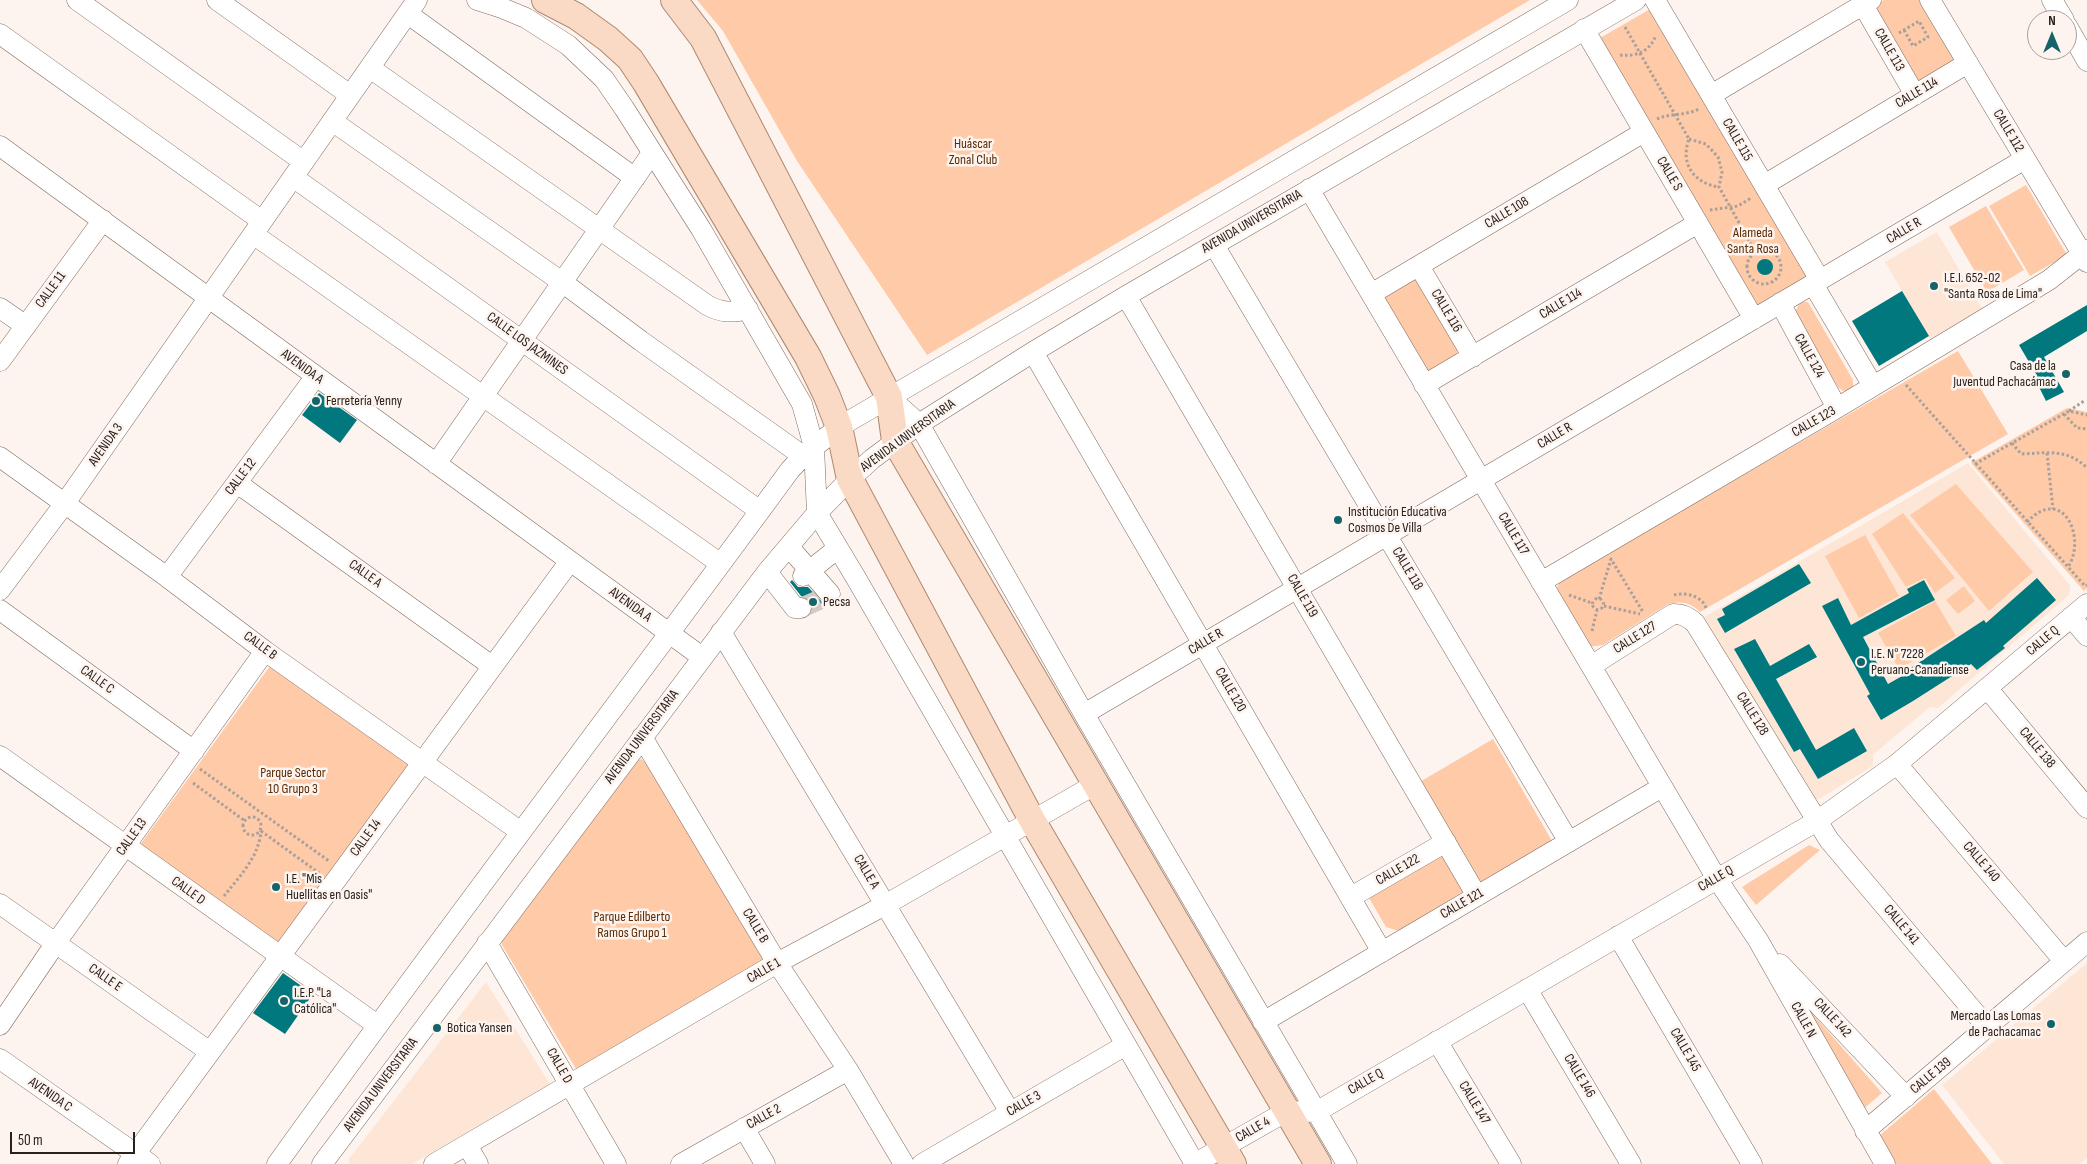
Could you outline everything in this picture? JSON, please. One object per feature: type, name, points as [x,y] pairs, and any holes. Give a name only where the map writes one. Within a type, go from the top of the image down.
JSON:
[{"type":"main road","points":[[545,0],[576,16],[608,39],[630,59],[808,357],[840,427],[850,479],[1032,820],[1228,1156]]},
{"type":"main road","points":[[674,0],[703,38],[890,397],[896,441],[1318,1164]]},
{"type":"street","name":"CALLE LOS JAZMINES","points":[[77,0],[522,340],[760,511]]},
{"type":"street","points":[[217,0],[350,95]]},
{"type":"street","points":[[476,0],[526,18],[546,30],[579,55],[604,79],[701,229],[802,404],[817,513],[1195,1164]]},
{"type":"street","points":[[277,1164],[376,1025],[670,634],[790,470],[808,452],[840,427],[890,397],[1568,0]]},
{"type":"street","name":"AVENIDA UNIVERSITARIA","points":[[326,1162],[767,572],[817,513],[872,459],[919,424],[1126,296],[1636,0]]},
{"type":"street","name":"CALLE 115","points":[[1656,0],[1764,185],[1874,386]]},
{"type":"street","name":"CALLE 112","points":[[1930,0],[2085,255]]},
{"type":"street","points":[[1711,95],[1867,2]]},
{"type":"street","name":"CALLE 113","points":[[1867,2],[1914,95]]},
{"type":"street","name":"AVENIDA 3","points":[[0,590],[65,503],[412,7]]},
{"type":"street","points":[[412,7],[635,178]]},
{"type":"street","name":"CALLE S","points":[[1584,29],[1754,319]]},
{"type":"street","points":[[0,34],[484,396],[721,564]]},
{"type":"street","points":[[2077,44],[2087,61]]},
{"type":"street","name":"CALLE 114","points":[[1764,185],[1968,63]]},
{"type":"street","points":[[370,68],[717,311],[735,312],[748,309]]},
{"type":"street","points":[[332,121],[562,282],[641,341],[808,452]]},
{"type":"street","name":"CALLE 108","points":[[1371,294],[1644,132]]},
{"type":"street","name":"AVENIDA A","points":[[0,146],[702,657]]},
{"type":"street","points":[[436,464],[652,152]]},
{"type":"street","name":"CALLE R","points":[[1084,714],[2025,159]]},
{"type":"street","name":"CALLE 117","points":[[1309,189],[1717,879]]},
{"type":"street","name":"CALLE 11","points":[[0,361],[103,220]]},
{"type":"street","name":"CALLE 114","points":[[1424,385],[1698,223]]},
{"type":"street","name":"CALLE 118","points":[[1214,245],[1569,842]]},
{"type":"street","name":"CALLE 123","points":[[1541,582],[1874,386],[2048,280],[2085,255]]},
{"type":"street","name":"CALLE 116","points":[[1419,266],[1472,356]]},
{"type":"street","name":"CALLE 119","points":[[1126,296],[1477,896]]},
{"type":"street","name":"CALLE 124","points":[[1780,304],[1837,408]]},
{"type":"street","points":[[0,308],[26,326]]},
{"type":"street","name":"CALLE 120","points":[[1033,352],[1382,952]]},
{"type":"street","name":"CALLE 12","points":[[167,577],[316,376]]},
{"type":"street","points":[[890,397],[919,424],[1084,714],[1347,1164]]},
{"type":"street","name":"CALLE B","points":[[0,457],[167,577],[265,651],[521,832]]},
{"type":"street","name":"CALLE A","points":[[237,483],[492,666]]},
{"type":"street","points":[[789,547],[797,581],[795,608],[801,608]]},
{"type":"street","points":[[797,581],[838,548]]},
{"type":"street","name":"CALLE 14","points":[[138,1161],[210,1052],[570,561]]},
{"type":"street","points":[[767,572],[797,581],[828,595],[856,578]]},
{"type":"street","name":"CALLE Q","points":[[1316,1112],[1817,820],[1897,764],[2087,604]]},
{"type":"street","name":"CALLE C","points":[[0,610],[199,760]]},
{"type":"street","name":"CALLE 127","points":[[1591,666],[1673,614],[1688,618]]},
{"type":"street","points":[[2071,617],[2087,636]]},
{"type":"street","name":"CALLE 128","points":[[1688,618],[1817,820]]},
{"type":"street","name":"CALLE A","points":[[721,632],[1010,1112]]},
{"type":"street","name":"CALLE 13","points":[[0,1025],[55,944],[126,846],[199,760],[265,651]]},
{"type":"street","name":"CALLE 138","points":[[1987,688],[2087,808]]},
{"type":"street","name":"CALLE B","points":[[642,737],[777,963],[848,1070],[904,1164]]},
{"type":"street","name":"CALLE D","points":[[0,756],[376,1025]]},
{"type":"street","name":"CALLE 140","points":[[1897,764],[2064,962]]},
{"type":"street","name":"CALLE 1","points":[[434,1164],[777,963],[885,905],[1096,784]]},
{"type":"street","name":"CALLE 121","points":[[1263,1022],[1662,787]]},
{"type":"street","name":"CALLE 141","points":[[1817,820],[1829,840],[1987,1027]]},
{"type":"street","name":"CALLE 122","points":[[1351,897],[1446,842]]},
{"type":"street","name":"CALLE N","points":[[1717,879],[1758,940],[1885,1164]]},
{"type":"street","name":"CALLE E","points":[[0,904],[210,1052]]},
{"type":"street","name":"CALLE 145","points":[[1618,936],[1752,1164]]},
{"type":"street","name":"CALLE 142","points":[[1758,940],[1906,1097]]},
{"type":"street","name":"CALLE 139","points":[[1865,1131],[2087,942]]},
{"type":"street","name":"CALLE D","points":[[488,943],[616,1164]]},
{"type":"street","name":"CALLE 146","points":[[1527,989],[1631,1164]]},
{"type":"street","name":"CALLE 147","points":[[1437,1041],[1511,1164]]},
{"type":"street","name":"CALLE 3","points":[[922,1164],[1126,1045]]},
{"type":"street","name":"AVENIDA C","points":[[0,1060],[138,1161]]},
{"type":"street","name":"CALLE 2","points":[[681,1164],[848,1070]]},
{"type":"street","name":"CALLE 4","points":[[1195,1164],[1228,1156],[1287,1111],[1316,1112]]},
{"type":"street","points":[[744,1128],[765,1164]]},
{"type":"street","points":[[467,1145],[478,1164]]},
{"type":"path","points":[[1618,30],[1632,21]]},
{"type":"path","points":[[1919,21],[1928,37],[1914,46],[1904,30],[1919,21]]},
{"type":"path","points":[[1624,26],[1690,139],[1706,144],[1718,157],[1722,172],[1719,187],[1756,253]]},
{"type":"path","points":[[1612,51],[1628,56],[1640,53],[1653,42],[1657,28],[1662,36]]},
{"type":"path","points":[[1644,132],[1658,118],[1676,116],[1698,110],[1711,95]]},
{"type":"path","points":[[1690,139],[1685,155],[1690,171],[1702,183],[1719,187]]},
{"type":"path","points":[[1698,223],[1713,208],[1731,207],[1744,203],[1764,185]]},
{"type":"path","points":[[1760,251],[1771,252],[1779,259],[1780,274],[1772,282],[1766,284],[1755,281],[1748,272],[1748,261],[1756,253],[1760,251]]},
{"type":"path","points":[[1895,373],[2027,522],[2085,586],[2087,585]]},
{"type":"path","points":[[1975,464],[2084,401]]},
{"type":"path","points":[[2069,411],[2087,415]]},
{"type":"path","points":[[2064,414],[2077,428],[2087,429]]},
{"type":"path","points":[[2012,443],[2021,454],[2066,454],[2078,460],[2087,468]]},
{"type":"path","points":[[2047,453],[2053,508]]},
{"type":"path","points":[[2027,522],[2040,511],[2053,508],[2066,511]]},
{"type":"path","points":[[2068,566],[2080,555]]},
{"type":"path","points":[[1611,559],[1642,613],[1604,606],[1598,610],[1593,606],[1595,600],[1599,599],[1611,559]]},
{"type":"path","points":[[1669,597],[1684,594],[1697,598],[1707,607],[1688,618]]},
{"type":"path","points":[[1599,599],[1603,602],[1604,606]]},
{"type":"path","points":[[1633,619],[1650,608]]},
{"type":"path","points":[[245,821],[184,776],[199,760],[338,878]]},
{"type":"path","points":[[221,900],[256,853],[260,841],[262,825],[257,818],[249,818],[245,821],[243,829],[248,835],[257,835],[261,831]]},
{"type":"path","points":[[261,831],[338,878]]},
{"type":"shaded area","name":"I.E.I. 652-02 \"Santa Rosa de Lima\"","points":[[1937,232],[1983,310],[1930,339],[1885,262]]},
{"type":"shaded area","name":"I.E. N° 7228 Peruano-Canadiense","points":[[1968,463],[2070,585],[2069,595],[1938,708],[1930,707],[1873,755],[1873,766],[1819,799],[1811,798],[1704,617]]},
{"type":"shaded area","name":"Mercado Las Lomas de Pachacamac","points":[[2087,963],[2087,1158],[2080,1164],[2004,1164],[1942,1085]]},
{"type":"shaded area","points":[[486,982],[550,1084],[412,1164],[350,1164],[348,1160]]},
{"type":"green space","name":"Huáscar Zonal Club","points":[[697,0],[1530,0],[927,355],[797,161],[723,31]]},
{"type":"green space","points":[[1884,0],[1921,0],[1959,64],[1918,87],[1872,7]]},
{"type":"green space","name":"Alameda Santa Rosa","points":[[1652,8],[1809,278],[1757,308],[1600,38]]},
{"type":"green space","points":[[2026,185],[2067,255],[2030,276],[1989,206]]},
{"type":"green space","points":[[1986,206],[2024,270],[1987,292],[1949,227]]},
{"type":"green space","points":[[1416,279],[1458,347],[1457,355],[1426,373],[1384,307],[1384,295],[1410,280]]},
{"type":"green space","points":[[1808,302],[1853,380],[1853,390],[1845,392],[1838,387],[1795,312],[1799,304]]},
{"type":"green space","points":[[1958,351],[2008,434],[1700,612],[1693,606],[1685,603],[1668,604],[1603,645],[1588,647],[1556,590],[1560,581]]},
{"type":"green space","points":[[2067,408],[2087,412],[2087,588],[2084,591],[1971,463]]},
{"type":"green space","points":[[1956,484],[2033,572],[1989,611],[1910,515]]},
{"type":"green space","points":[[1903,513],[1955,578],[1935,593],[1925,578],[1906,587],[1872,534]]},
{"type":"green space","points":[[1865,535],[1899,596],[1859,618],[1825,556]]},
{"type":"green space","points":[[1964,586],[1975,601],[1958,614],[1946,600]]},
{"type":"green space","points":[[1935,601],[1956,636],[1899,669],[1878,633]]},
{"type":"green space","name":"Parque Sector 10 Grupo 3","points":[[275,659],[414,762],[279,944],[140,845]]},
{"type":"green space","points":[[1493,739],[1552,841],[1477,884],[1418,783]]},
{"type":"green space","name":"Parque Edilberto Ramos Grupo 1","points":[[641,759],[645,762],[766,959],[576,1069],[502,945],[502,937],[636,761]]},
{"type":"green space","points":[[1809,845],[1820,850],[1756,905],[1742,887]]},
{"type":"green space","points":[[1444,853],[1464,891],[1399,931],[1386,927],[1369,898]]},
{"type":"green space","points":[[1789,987],[1882,1093],[1861,1111]]},
{"type":"green space","points":[[1934,1089],[1992,1164],[1893,1164],[1878,1137]]},
{"type":"building","points":[[1765,259],[1773,267],[1765,275],[1757,267]]},
{"type":"building","points":[[1902,291],[1929,336],[1879,366],[1852,321]]},
{"type":"building","points":[[2087,305],[2087,331],[2044,357],[2064,392],[2046,401],[2033,375],[2036,374],[2019,345]]},
{"type":"building","points":[[319,393],[357,420],[340,443],[302,415]]},
{"type":"building","points":[[1799,564],[1811,583],[1725,633],[1717,619],[1725,615],[1722,609]]},
{"type":"building","points":[[2037,578],[2056,600],[2003,646],[2005,648],[1977,670],[1971,664],[1881,720],[1867,696],[1870,694],[1822,606],[1838,598],[1851,625],[1909,593],[1907,589],[1924,580],[1935,600],[1863,637],[1888,684],[1911,671],[1909,669],[1984,620],[1986,623]]},
{"type":"building","points":[[792,580],[798,587],[808,587],[823,603],[813,608],[811,602],[801,596],[790,582]]},
{"type":"building","points":[[1755,639],[1770,666],[1809,644],[1817,657],[1776,679],[1816,750],[1854,728],[1867,751],[1818,779],[1800,749],[1794,752],[1734,649]]},
{"type":"building","name":"I.E.P. \"La Católica\"","points":[[283,973],[313,994],[285,1034],[253,1013]]},
{"type":"tunnel","points":[[801,608],[826,597]]},
{"type":"place","name":"I.E.I. 652-02 \"Santa Rosa de Lima\"","points":[[1934,286]]},
{"type":"place","name":"Casa de la Juventud Pachacámac","points":[[2066,374]]},
{"type":"place","name":"Ferretería Yenny","points":[[316,401]]},
{"type":"place","name":"Institución Educativa Cosmos De Villa","points":[[1338,520]]},
{"type":"place","name":"Pecsa","points":[[813,602]]},
{"type":"place","name":"I.E. N° 7228 Peruano-Canadiense","points":[[1861,662]]},
{"type":"place","name":"I.E. \"Mis Huellitas en Oasis\"","points":[[276,887]]},
{"type":"place","name":"I.E.P. \"La Católica\"","points":[[284,1001]]},
{"type":"place","name":"Mercado Las Lomas de Pachacamac","points":[[2051,1024]]},
{"type":"place","name":"Botica Yansen","points":[[437,1028]]}]
